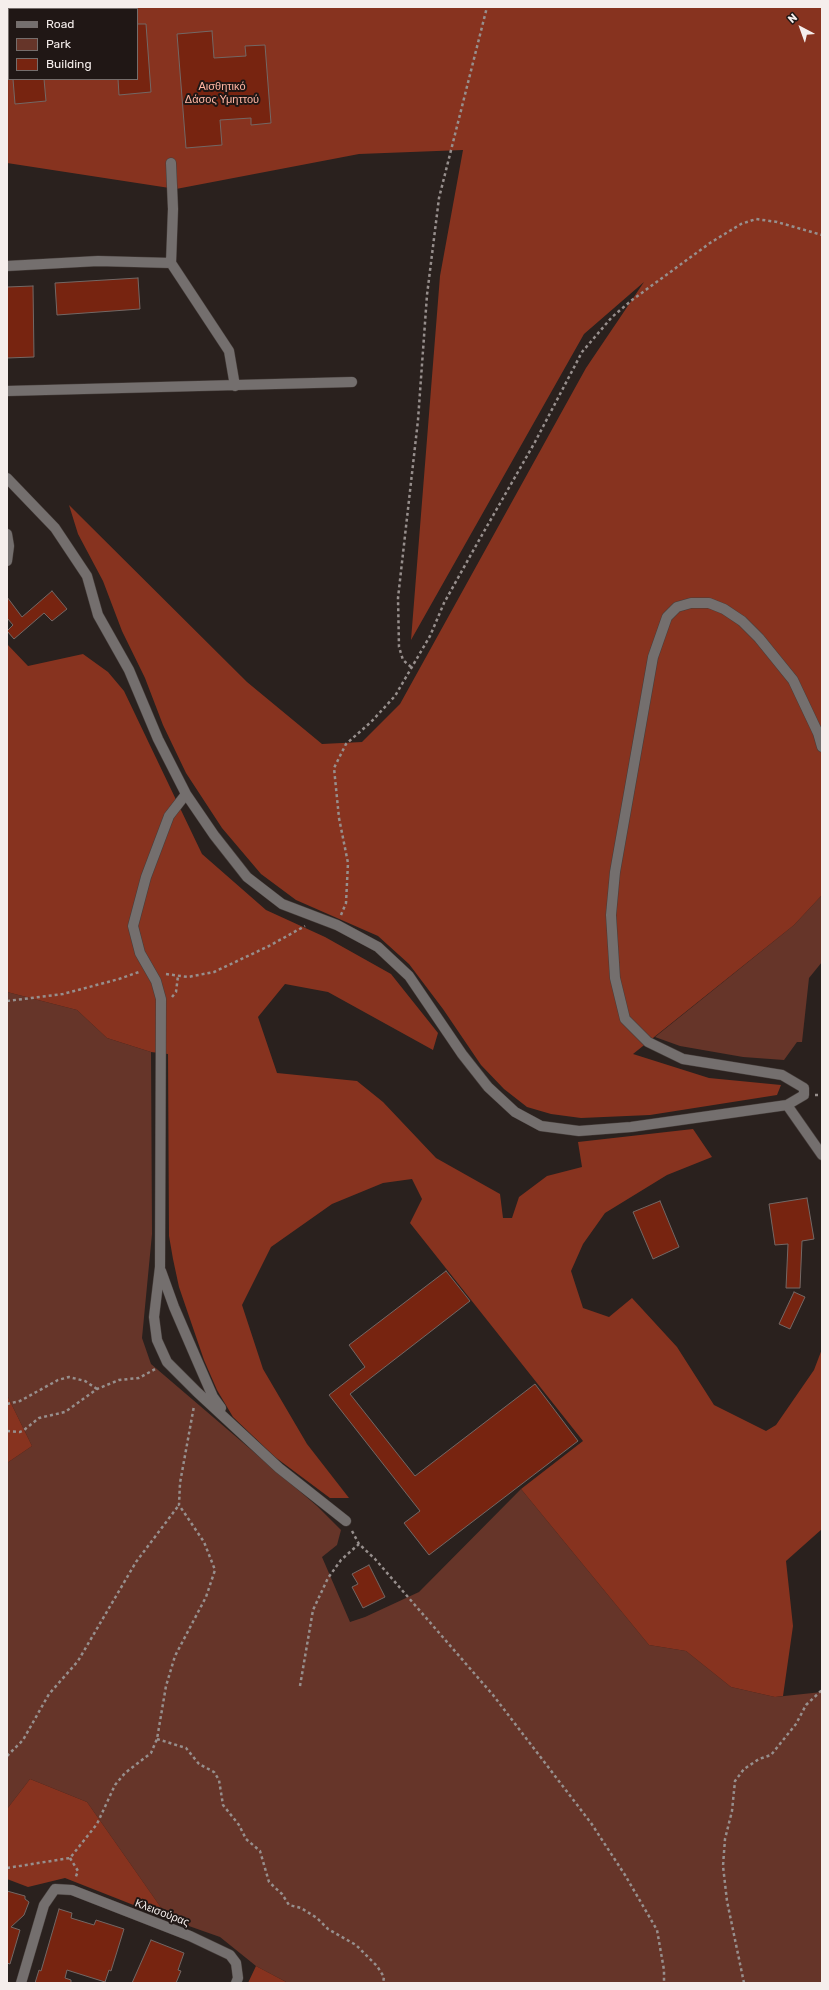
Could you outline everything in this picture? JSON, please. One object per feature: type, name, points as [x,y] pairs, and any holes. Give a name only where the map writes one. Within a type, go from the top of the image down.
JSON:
[{"type":"street","points":[[171,163],[173,209],[171,263],[229,351],[235,386]]},
{"type":"street","points":[[7,266],[98,261],[171,263]]},
{"type":"street","points":[[7,392],[352,382]]},
{"type":"street","points":[[7,478],[55,528],[87,576],[98,615],[129,670],[158,739],[186,794],[214,835],[247,876],[282,904],[337,925],[378,947],[409,976],[462,1054],[488,1087],[515,1112],[541,1126],[579,1131],[631,1127],[787,1105],[804,1095],[804,1088],[782,1075],[683,1059],[648,1042],[625,1019],[615,978],[611,915],[615,872],[653,657],[667,617],[677,607],[691,603],[708,603],[724,609],[742,621],[793,680],[818,733],[822,747]]},
{"type":"street","points":[[7,534],[9,546],[7,561]]},
{"type":"street","points":[[186,794],[169,816],[146,877],[133,926],[140,953],[156,980],[161,999],[160,1267],[154,1317],[157,1340],[168,1362],[197,1392],[279,1468],[346,1521]]},
{"type":"street","points":[[787,1105],[822,1155]]},
{"type":"street","points":[[160,1267],[174,1307],[213,1397],[230,1422]]},
{"type":"street","name":"Κλεισούρας","points":[[21,1983],[44,1905],[55,1889],[72,1890],[190,1936],[230,1955],[236,1963],[238,1978],[236,1983]]},
{"type":"path","points":[[411,667],[403,660],[399,647],[398,598],[418,420],[427,295],[439,198],[487,7]]},
{"type":"path","points":[[337,925],[346,903],[348,863],[339,818],[334,768],[346,744],[371,722],[395,696],[430,636],[444,604],[535,442],[570,372],[582,352],[595,335],[632,300],[710,243],[742,224],[756,219],[777,222],[822,236]]},
{"type":"path","points":[[7,1001],[63,994],[119,979],[149,968],[170,975],[188,977],[214,972],[270,946],[306,926],[312,916]]},
{"type":"path","points":[[7,1431],[20,1432],[38,1418],[65,1412],[97,1389],[119,1380],[139,1378],[168,1362]]},
{"type":"path","points":[[7,1404],[20,1401],[58,1380],[69,1377],[85,1381],[97,1389]]},
{"type":"path","points":[[7,1756],[23,1740],[49,1694],[78,1660],[136,1562],[179,1505],[180,1483],[197,1392]]},
{"type":"path","points":[[7,1868],[70,1858],[97,1824],[115,1785],[126,1773],[151,1753],[157,1739],[166,1686],[175,1656],[206,1597],[215,1570],[204,1542],[179,1505]]},
{"type":"path","points":[[346,1521],[359,1544],[375,1559],[493,1694],[591,1823],[625,1875],[657,1930],[664,1970],[664,1983]]},
{"type":"path","points":[[300,1686],[313,1610],[328,1578],[341,1560],[359,1544]]},
{"type":"path","points":[[744,1983],[727,1901],[723,1866],[724,1839],[732,1811],[735,1781],[744,1769],[759,1759],[771,1755],[796,1724],[806,1705],[822,1690]]},
{"type":"path","points":[[157,1739],[186,1748],[198,1764],[214,1772],[219,1780],[223,1805],[239,1825],[246,1839],[260,1851],[269,1882],[282,1894],[289,1905],[302,1908],[317,1918],[328,1929],[356,1945],[377,1966],[384,1977],[383,1983]]},
{"type":"path","points":[[70,1858],[78,1871],[72,1890]]},
{"type":"green space","name":"Αισθητικό Δάσος Υμηττού","points":[[7,7],[822,7],[822,895],[794,925],[633,1054],[709,1078],[781,1085],[777,1095],[650,1115],[581,1118],[551,1114],[527,1107],[504,1089],[481,1065],[443,1009],[409,964],[378,936],[296,900],[261,874],[222,828],[186,773],[163,725],[145,678],[122,631],[103,581],[78,534],[69,505],[247,682],[322,744],[362,742],[400,704],[586,368],[644,282],[584,334],[411,640],[440,276],[463,150],[359,154],[176,189],[7,163]]},
{"type":"green space","points":[[7,644],[28,666],[83,654],[108,672],[124,691],[202,854],[266,910],[325,937],[391,974],[438,1033],[433,1050],[328,992],[285,984],[258,1017],[277,1073],[357,1081],[383,1102],[436,1158],[500,1194],[503,1218],[512,1218],[519,1197],[547,1176],[582,1167],[578,1142],[693,1129],[712,1157],[667,1175],[605,1213],[583,1244],[571,1271],[583,1308],[609,1317],[632,1298],[677,1347],[714,1405],[766,1431],[776,1425],[814,1370],[822,1349],[822,1529],[786,1561],[793,1626],[783,1696],[775,1697],[731,1687],[686,1651],[649,1645],[521,1489],[583,1441],[410,1223],[422,1199],[412,1179],[383,1183],[332,1204],[271,1247],[242,1305],[263,1369],[307,1444],[349,1498],[330,1498],[275,1457],[233,1417],[217,1390],[204,1360],[179,1287],[173,1259],[169,1236],[168,1054],[151,1052],[107,1038],[77,1010],[7,992]]},
{"type":"green space","points":[[822,895],[822,962],[809,978],[802,1042],[797,1042],[784,1060],[743,1057],[680,1046],[655,1037],[794,925]]},
{"type":"green space","points":[[7,992],[77,1010],[107,1038],[151,1052],[152,1234],[142,1338],[151,1364],[317,1506],[341,1530],[337,1545],[322,1557],[350,1622],[365,1617],[419,1592],[521,1489],[649,1645],[686,1651],[731,1687],[775,1697],[822,1692],[822,1983],[288,1983],[256,1966],[220,1937],[169,1919],[87,1802],[30,1779],[7,1809],[7,1463],[32,1446],[7,1395]]},
{"type":"green space","points":[[7,1395],[32,1446],[7,1463]]},
{"type":"green space","points":[[30,1779],[87,1802],[169,1919],[65,1878],[28,1887],[7,1879],[7,1809]]},
{"type":"green space","points":[[256,1966],[288,1983],[248,1983]]},
{"type":"building","points":[[138,24],[146,24],[151,92],[119,95],[118,80],[138,80]]},
{"type":"building","points":[[212,31],[214,58],[246,56],[245,46],[265,45],[271,123],[251,125],[251,118],[220,120],[222,145],[186,148],[177,34]]},
{"type":"building","points":[[13,80],[44,80],[46,101],[15,104]]},
{"type":"building","points":[[138,278],[140,309],[57,315],[55,283]]},
{"type":"building","points":[[33,286],[34,357],[7,358],[7,287]]},
{"type":"building","points":[[52,591],[67,609],[52,621],[44,613],[14,639],[7,631],[13,625],[7,618],[7,597],[22,617]]},
{"type":"building","points":[[807,1198],[814,1239],[802,1241],[800,1288],[786,1288],[788,1244],[775,1245],[769,1204]]},
{"type":"building","points":[[660,1201],[679,1247],[653,1259],[633,1212]]},
{"type":"building","points":[[446,1271],[470,1301],[350,1394],[415,1476],[535,1384],[578,1441],[429,1555],[404,1523],[420,1511],[329,1395],[365,1367],[349,1345]]},
{"type":"building","points":[[794,1292],[805,1297],[790,1329],[779,1324]]},
{"type":"building","points":[[369,1565],[385,1597],[363,1608],[352,1587],[358,1584],[352,1574]]},
{"type":"building","points":[[7,1891],[25,1896],[25,1899],[29,1902],[24,1915],[11,1927],[20,1930],[10,1964],[7,1963]]},
{"type":"building","points":[[59,1909],[72,1913],[71,1918],[94,1925],[96,1920],[124,1929],[111,1971],[109,1970],[105,1982],[67,1970],[65,1978],[71,1980],[71,1983],[35,1983],[39,1970],[41,1971]]},
{"type":"building","points":[[151,1940],[184,1953],[178,1970],[181,1971],[176,1983],[132,1983]]}]
